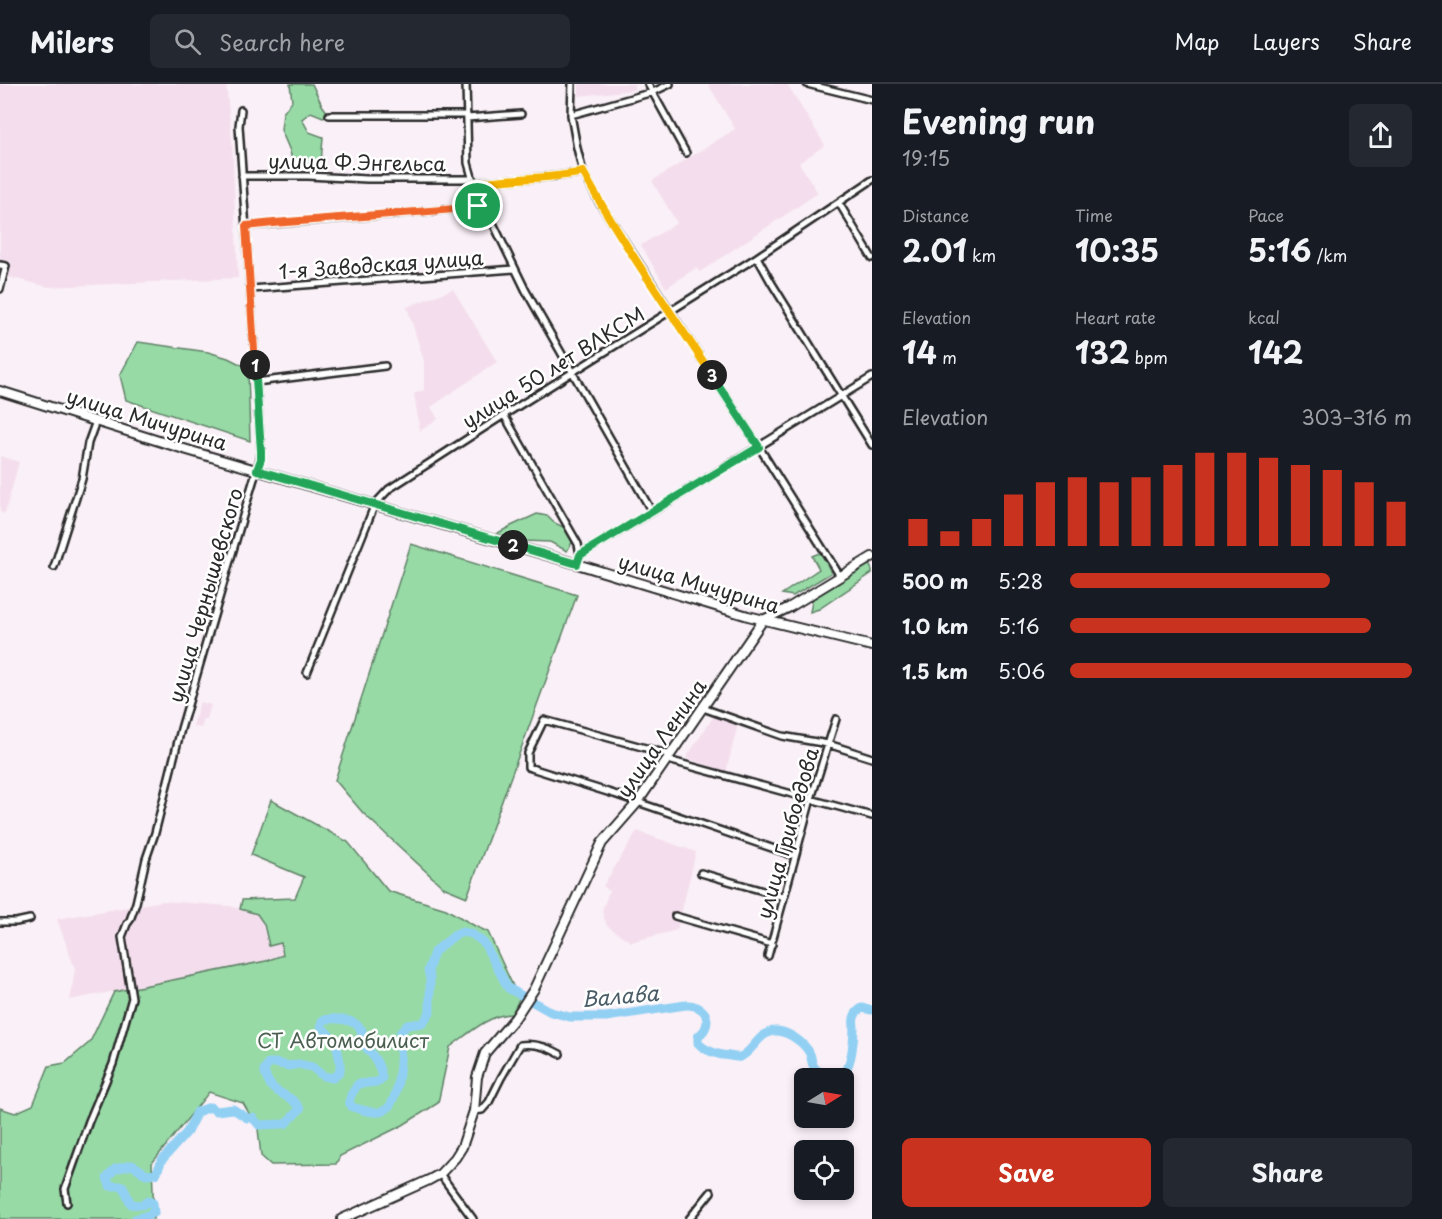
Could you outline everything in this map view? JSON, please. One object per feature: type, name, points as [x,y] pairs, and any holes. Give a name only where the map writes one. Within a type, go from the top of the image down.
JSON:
[{"type":"main road","name":"улица Мичурина","points":[[0,391],[763,620],[872,646]]},
{"type":"main road","name":"улица Ленина","points":[[440,1174],[462,1147],[474,1111],[477,1077],[485,1053],[515,1018],[534,989],[602,843],[637,803],[763,620],[790,607],[872,556]]},
{"type":"main road","points":[[790,607],[787,617],[790,627]]},
{"type":"main road","points":[[342,1219],[440,1174]]},
{"type":"street","points":[[466,84],[468,163],[482,203],[514,269],[652,512]]},
{"type":"street","points":[[572,84],[571,115],[583,172],[599,202],[840,576]]},
{"type":"street","points":[[648,84],[686,153]]},
{"type":"street","points":[[571,115],[653,92],[670,84]]},
{"type":"street","points":[[807,84],[872,100]]},
{"type":"street","name":"улица Чернышевского","points":[[67,1203],[65,1189],[89,1121],[113,1064],[132,998],[122,937],[136,903],[181,729],[261,459],[238,126],[241,110]]},
{"type":"street","points":[[329,115],[521,114]]},
{"type":"street","name":"улица Ф.Энгельса","points":[[242,176],[491,181],[567,176],[583,172]]},
{"type":"street","name":"улица 50 лет ВЛКСМ","points":[[375,504],[389,489],[757,257],[872,180]]},
{"type":"street","points":[[246,226],[468,208],[482,203]]},
{"type":"street","points":[[839,203],[872,258]]},
{"type":"street","points":[[757,257],[872,445]]},
{"type":"street","points":[[0,265],[6,266],[0,289]]},
{"type":"street","name":"1-я Заводская улица","points":[[251,289],[514,269]]},
{"type":"street","points":[[256,382],[385,366]]},
{"type":"street","points":[[580,555],[872,377]]},
{"type":"street","points":[[504,415],[578,544],[580,555],[577,564]]},
{"type":"street","points":[[54,567],[82,478],[88,443],[96,421]]},
{"type":"street","points":[[307,673],[375,504]]},
{"type":"street","points":[[702,708],[782,736],[828,744],[872,758]]},
{"type":"street","name":"улица Грибоедова","points":[[768,956],[811,799],[836,719]]},
{"type":"street","points":[[795,856],[528,767],[528,753],[544,720],[872,816]]},
{"type":"street","points":[[701,873],[784,897]]},
{"type":"street","points":[[675,916],[772,944]]},
{"type":"street","points":[[0,922],[30,920]]},
{"type":"street","points":[[474,1111],[482,1110],[489,1102],[520,1045],[528,1044],[551,1049],[560,1054]]},
{"type":"street","points":[[440,1174],[473,1219]]},
{"type":"street","points":[[689,1219],[711,1192]]},
{"type":"shaded area","points":[[0,84],[226,84],[232,141],[238,278],[49,287],[0,275]]},
{"type":"shaded area","points":[[579,84],[634,84],[634,90],[579,96]]},
{"type":"shaded area","points":[[708,84],[787,84],[825,145],[799,163],[818,193],[700,272],[696,268],[666,288],[641,245],[677,223],[652,181],[735,129]]},
{"type":"shaded area","points":[[453,289],[497,362],[431,407],[438,419],[420,431],[414,394],[424,390],[424,361],[407,307]]},
{"type":"shaded area","points":[[0,456],[19,462],[5,514],[0,512]]},
{"type":"shaded area","points":[[200,702],[211,705],[207,719],[204,719],[201,728],[193,726]]},
{"type":"shaded area","points":[[714,716],[738,724],[726,772],[686,758]]},
{"type":"shaded area","points":[[637,831],[696,852],[677,930],[631,942],[607,926],[602,911],[609,891],[603,886]]},
{"type":"shaded area","points":[[163,901],[230,906],[257,914],[264,924],[269,946],[281,943],[284,955],[266,961],[70,1000],[75,969],[57,919]]},
{"type":"green space","points":[[290,84],[312,84],[330,116],[323,117],[311,112],[302,119],[309,132],[323,137],[321,163],[293,166],[290,151],[281,130],[283,113],[292,101]]},
{"type":"green space","points":[[138,342],[208,352],[228,358],[248,368],[250,441],[126,400],[120,375]]},
{"type":"green space","points":[[537,514],[547,516],[565,528],[573,541],[567,551],[550,542],[524,541],[496,534]]},
{"type":"green space","points":[[411,544],[577,595],[467,897],[443,887],[363,813],[335,780]]},
{"type":"green space","points":[[822,552],[831,573],[793,596],[782,594],[819,569],[812,556]]},
{"type":"green space","points":[[868,562],[872,573],[819,609],[810,612],[813,597]]},
{"type":"green space","name":"СТ Автомобилист","points":[[271,800],[348,842],[388,891],[446,909],[488,932],[519,999],[512,1014],[487,1021],[450,1047],[438,1103],[403,1125],[340,1156],[336,1164],[271,1165],[261,1156],[258,1129],[243,1103],[209,1092],[152,1163],[154,1219],[0,1219],[0,1108],[15,1113],[33,1105],[49,1066],[65,1063],[90,1042],[114,992],[266,961],[283,955],[281,943],[269,946],[264,924],[257,914],[240,909],[242,900],[295,898],[304,877],[251,855]]},
{"type":"waterway","name":"Валава","points":[[135,1219],[154,1213],[153,1203],[148,1201],[142,1205],[131,1204],[123,1186],[110,1186],[107,1178],[115,1169],[132,1165],[146,1175],[156,1174],[162,1160],[187,1132],[197,1112],[210,1107],[216,1111],[233,1109],[247,1118],[253,1118],[259,1125],[285,1124],[300,1109],[271,1086],[264,1071],[269,1063],[275,1063],[312,1067],[323,1076],[333,1078],[340,1072],[336,1042],[321,1026],[322,1021],[338,1019],[356,1024],[362,1030],[360,1041],[379,1067],[382,1078],[378,1082],[358,1084],[349,1102],[352,1107],[373,1112],[380,1112],[387,1108],[393,1101],[399,1078],[400,1033],[407,1025],[423,1023],[430,1012],[428,971],[434,952],[455,935],[463,932],[472,934],[484,943],[508,988],[551,1012],[570,1017],[606,1017],[692,1005],[703,1011],[707,1020],[705,1029],[698,1036],[698,1043],[703,1048],[722,1055],[736,1057],[745,1055],[765,1034],[777,1031],[801,1042],[810,1054],[817,1070],[828,1074],[840,1073],[847,1068],[851,1058],[855,1015],[862,1008],[872,1010]]},
{"type":"route","points":[[583,172],[625,243],[759,447],[580,555],[577,564],[257,470],[261,451],[246,226],[478,206],[482,203],[474,184],[567,176],[583,172]]}]
